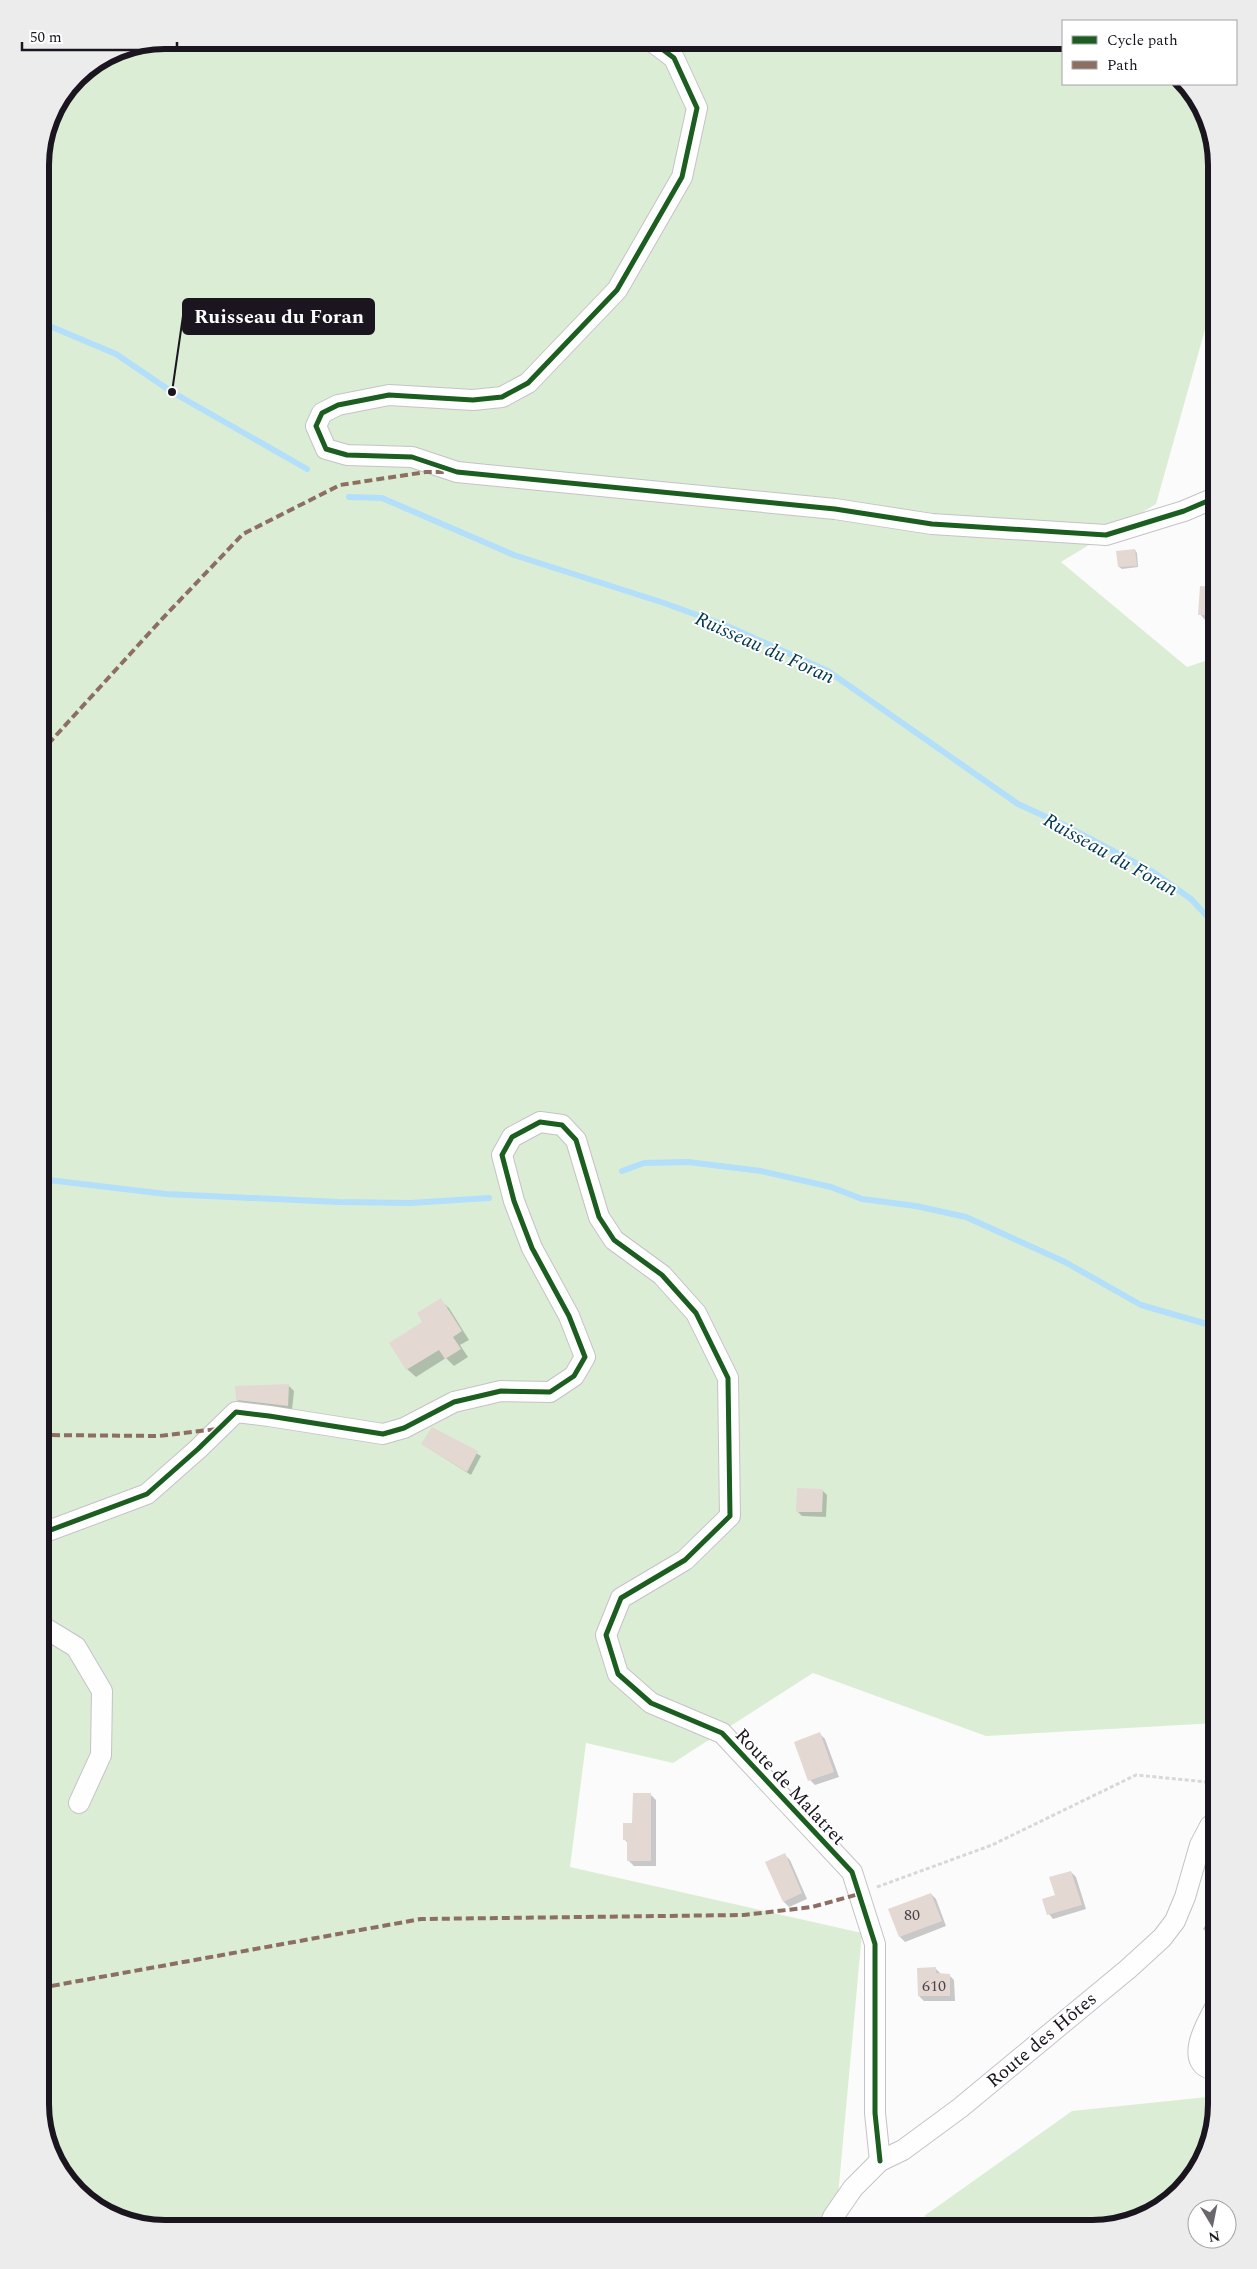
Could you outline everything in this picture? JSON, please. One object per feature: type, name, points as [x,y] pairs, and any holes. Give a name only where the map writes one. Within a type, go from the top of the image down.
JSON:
[{"type":"street","points":[[662,49],[674,58],[696,108],[682,177],[616,290],[528,382],[502,397],[473,400],[389,395],[338,405],[322,412],[316,426],[326,449],[347,455],[412,457],[456,472],[835,509],[932,524],[1106,535],[1184,511],[1208,501]]},
{"type":"street","name":"Route de Malatret","points":[[49,1531],[147,1494],[236,1412],[383,1434],[404,1428],[454,1402],[501,1391],[550,1392],[574,1376],[585,1357],[569,1316],[532,1248],[514,1202],[502,1155],[512,1137],[540,1122],[562,1126],[576,1140],[599,1217],[614,1240],[662,1275],[696,1313],[728,1378],[730,1516],[685,1560],[621,1598],[606,1635],[618,1674],[652,1703],[722,1733],[852,1872],[875,1944],[875,2113],[880,2161]]},
{"type":"street","points":[[49,1630],[76,1647],[102,1691],[102,1754],[79,1803]]},
{"type":"street","name":"Route des Hôtes","points":[[832,2220],[853,2188],[880,2161],[903,2150],[960,2108],[1128,1969],[1162,1938],[1175,1921],[1186,1897],[1200,1845],[1208,1830]]},
{"type":"street","points":[[1208,2020],[1199,2040],[1198,2051],[1202,2063],[1208,2068]]},
{"type":"path","points":[[859,1894],[992,1845],[1136,1775],[1208,1782]]},
{"type":"green space","points":[[157,49],[1062,49],[1062,85],[1176,85],[1193,107],[1199,120],[1206,142],[1208,165],[1208,319],[1156,504],[1061,562],[1187,667],[1208,660],[1208,1724],[986,1736],[813,1673],[673,1763],[586,1743],[570,1867],[862,1933],[836,2220],[157,2220],[127,2214],[100,2201],[68,2169],[55,2142],[49,2112],[49,157],[51,142],[58,120],[68,100],[100,68],[127,55]]},
{"type":"green space","points":[[1208,2097],[1206,2127],[1202,2142],[1189,2169],[1157,2201],[1130,2214],[1115,2218],[1092,2220],[931,2220],[924,2216],[1072,2111]]},
{"type":"building","points":[[1135,549],[1137,566],[1118,567],[1116,551]]},
{"type":"building","points":[[1200,586],[1208,586],[1208,615],[1198,615]]},
{"type":"building","points":[[441,1298],[462,1331],[453,1337],[461,1349],[445,1359],[439,1350],[406,1370],[389,1343],[422,1322],[417,1313]]},
{"type":"building","points":[[289,1384],[288,1406],[236,1400],[235,1386]]},
{"type":"building","points":[[432,1427],[478,1451],[467,1472],[421,1444]]},
{"type":"building","points":[[797,1488],[823,1489],[822,1512],[796,1512]]},
{"type":"building","points":[[820,1732],[834,1772],[808,1781],[794,1742]]},
{"type":"building","points":[[633,1793],[651,1793],[651,1861],[627,1861],[627,1840],[623,1840],[623,1823],[632,1823]]},
{"type":"building","points":[[785,1853],[802,1893],[783,1902],[765,1862]]},
{"type":"building","points":[[1071,1871],[1082,1905],[1047,1915],[1042,1899],[1055,1895],[1049,1877]]},
{"type":"building","points":[[931,1893],[942,1921],[899,1937],[888,1909]]},
{"type":"building","points":[[936,1967],[936,1973],[950,1974],[950,1996],[918,1996],[917,1968]]},
{"type":"waterway","name":"Ruisseau du Foran","points":[[49,326],[116,354],[172,392],[307,469]]},
{"type":"waterway","name":"Ruisseau du Foran","points":[[349,497],[382,498],[514,555],[664,603],[727,626],[828,671],[1018,804],[1064,825],[1153,872],[1191,899],[1208,917]]},
{"type":"waterway","points":[[622,1171],[644,1163],[688,1162],[761,1171],[831,1187],[862,1199],[916,1206],[966,1217],[1065,1262],[1141,1305],[1208,1324]]},
{"type":"waterway","points":[[49,1180],[166,1194],[339,1202],[410,1203],[489,1198]]},
{"type":"marked path","points":[[49,743],[162,619],[243,534],[340,485],[426,472],[444,472]]},
{"type":"marked path","points":[[49,1435],[159,1436],[217,1429]]},
{"type":"marked path","points":[[49,1986],[421,1919],[744,1915],[812,1907],[859,1894]]},
{"type":"cycle path","points":[[662,49],[674,58],[697,108],[682,177],[617,290],[528,383],[502,397],[473,400],[389,395],[338,405],[322,413],[316,426],[326,449],[347,455],[412,457],[457,472],[835,509],[932,524],[1106,535],[1184,511],[1208,501]]},
{"type":"cycle path","points":[[49,1531],[147,1494],[236,1412],[383,1434],[404,1428],[454,1402],[501,1391],[550,1392],[574,1376],[585,1357],[569,1316],[532,1248],[514,1201],[502,1155],[512,1137],[540,1122],[562,1125],[576,1140],[599,1217],[614,1240],[662,1275],[696,1313],[728,1378],[730,1516],[685,1560],[621,1598],[606,1635],[618,1674],[651,1703],[722,1733],[852,1872],[875,1944],[875,2113],[880,2161]]},
{"type":"place","name":"Ruisseau du Foran","points":[[172,392]]}]
